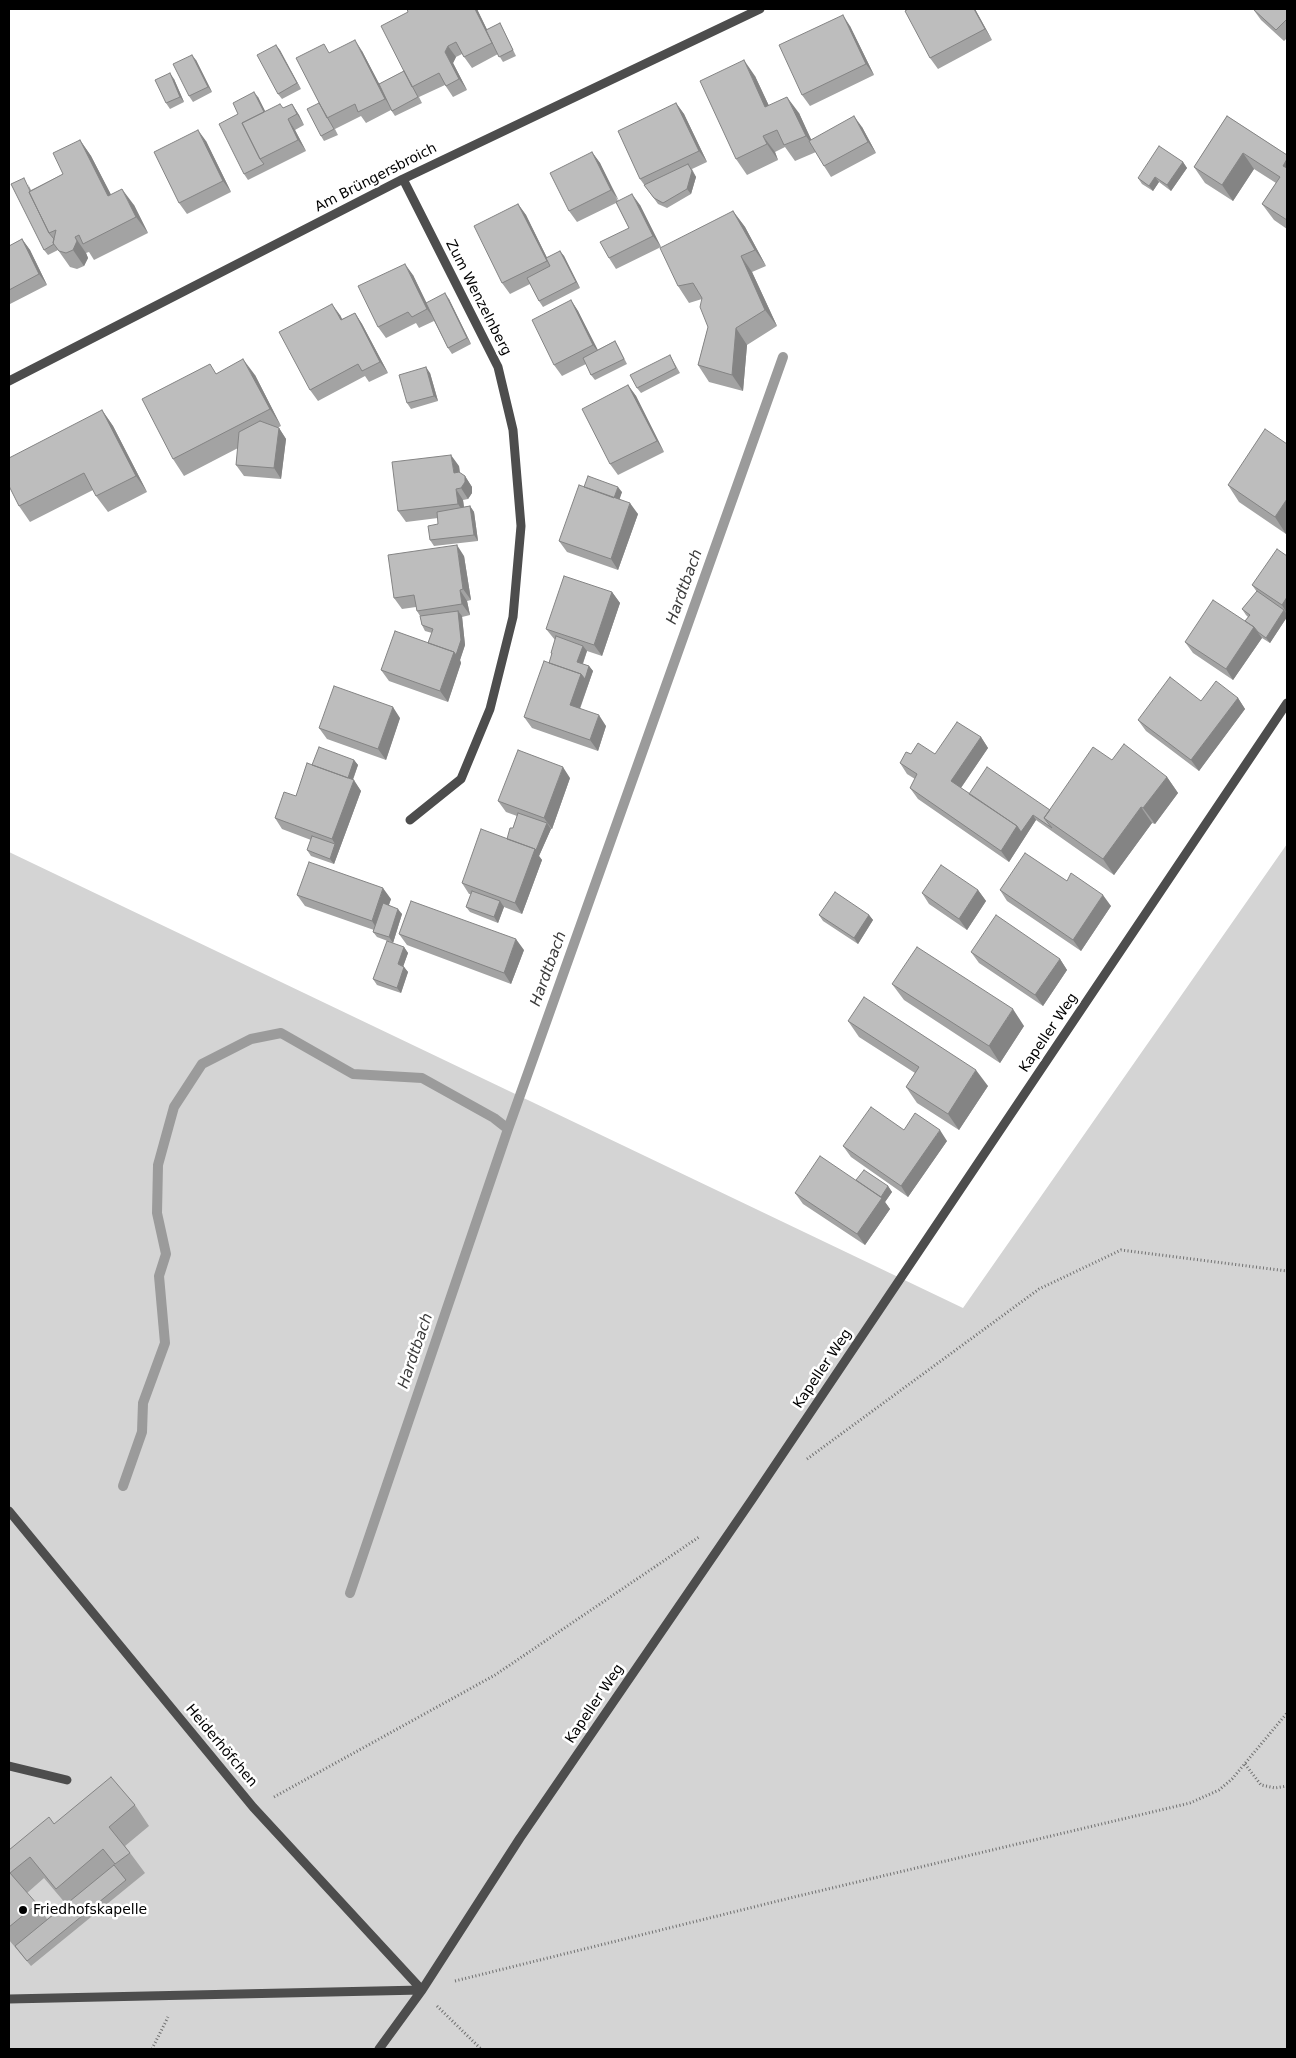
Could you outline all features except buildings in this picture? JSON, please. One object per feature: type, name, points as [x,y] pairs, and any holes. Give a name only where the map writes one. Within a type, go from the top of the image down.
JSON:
[{"type":"street","name":"Am Brüngersbroich","points":[[9,381],[403,179],[760,9]]},
{"type":"street","name":"Zum Wenzelnberg","points":[[403,179],[498,367],[513,430],[521,526],[513,617],[490,709],[461,779],[410,820]]},
{"type":"street","name":"Kapeller Weg","points":[[379,2049],[422,1990],[520,1838],[746,1509],[1287,703]]},
{"type":"street","name":"Heiderhöfchen","points":[[9,1511],[253,1807],[422,1990]]},
{"type":"street","points":[[9,1766],[67,1780]]},
{"type":"street","points":[[9,1999],[422,1990]]},
{"type":"path","points":[[805,1460],[1039,1289],[1121,1250],[1287,1271]]},
{"type":"path","points":[[253,1807],[302,1783],[495,1675],[701,1535]]},
{"type":"path","points":[[422,1990],[794,1897],[1190,1803],[1219,1790],[1245,1764],[1287,1713]]},
{"type":"path","points":[[1245,1764],[1261,1785],[1275,1788],[1287,1786]]},
{"type":"path","points":[[422,1990],[481,2049]]},
{"type":"path","points":[[152,2049],[178,1996]]},
{"type":"shaded area","points":[[1287,844],[1287,2049],[9,2049],[9,852],[963,1308]]},
{"type":"waterway","name":"Hardtbach","points":[[350,1593],[508,1129],[783,357]]},
{"type":"waterway","points":[[123,1486],[142,1432],[143,1403],[165,1343],[159,1276],[166,1254],[157,1213],[158,1165],[174,1107],[202,1064],[251,1039],[281,1033],[353,1074],[422,1078],[494,1118],[508,1129]]},
{"type":"place","name":"Friedhofskapelle","points":[[23,1910]]}]
